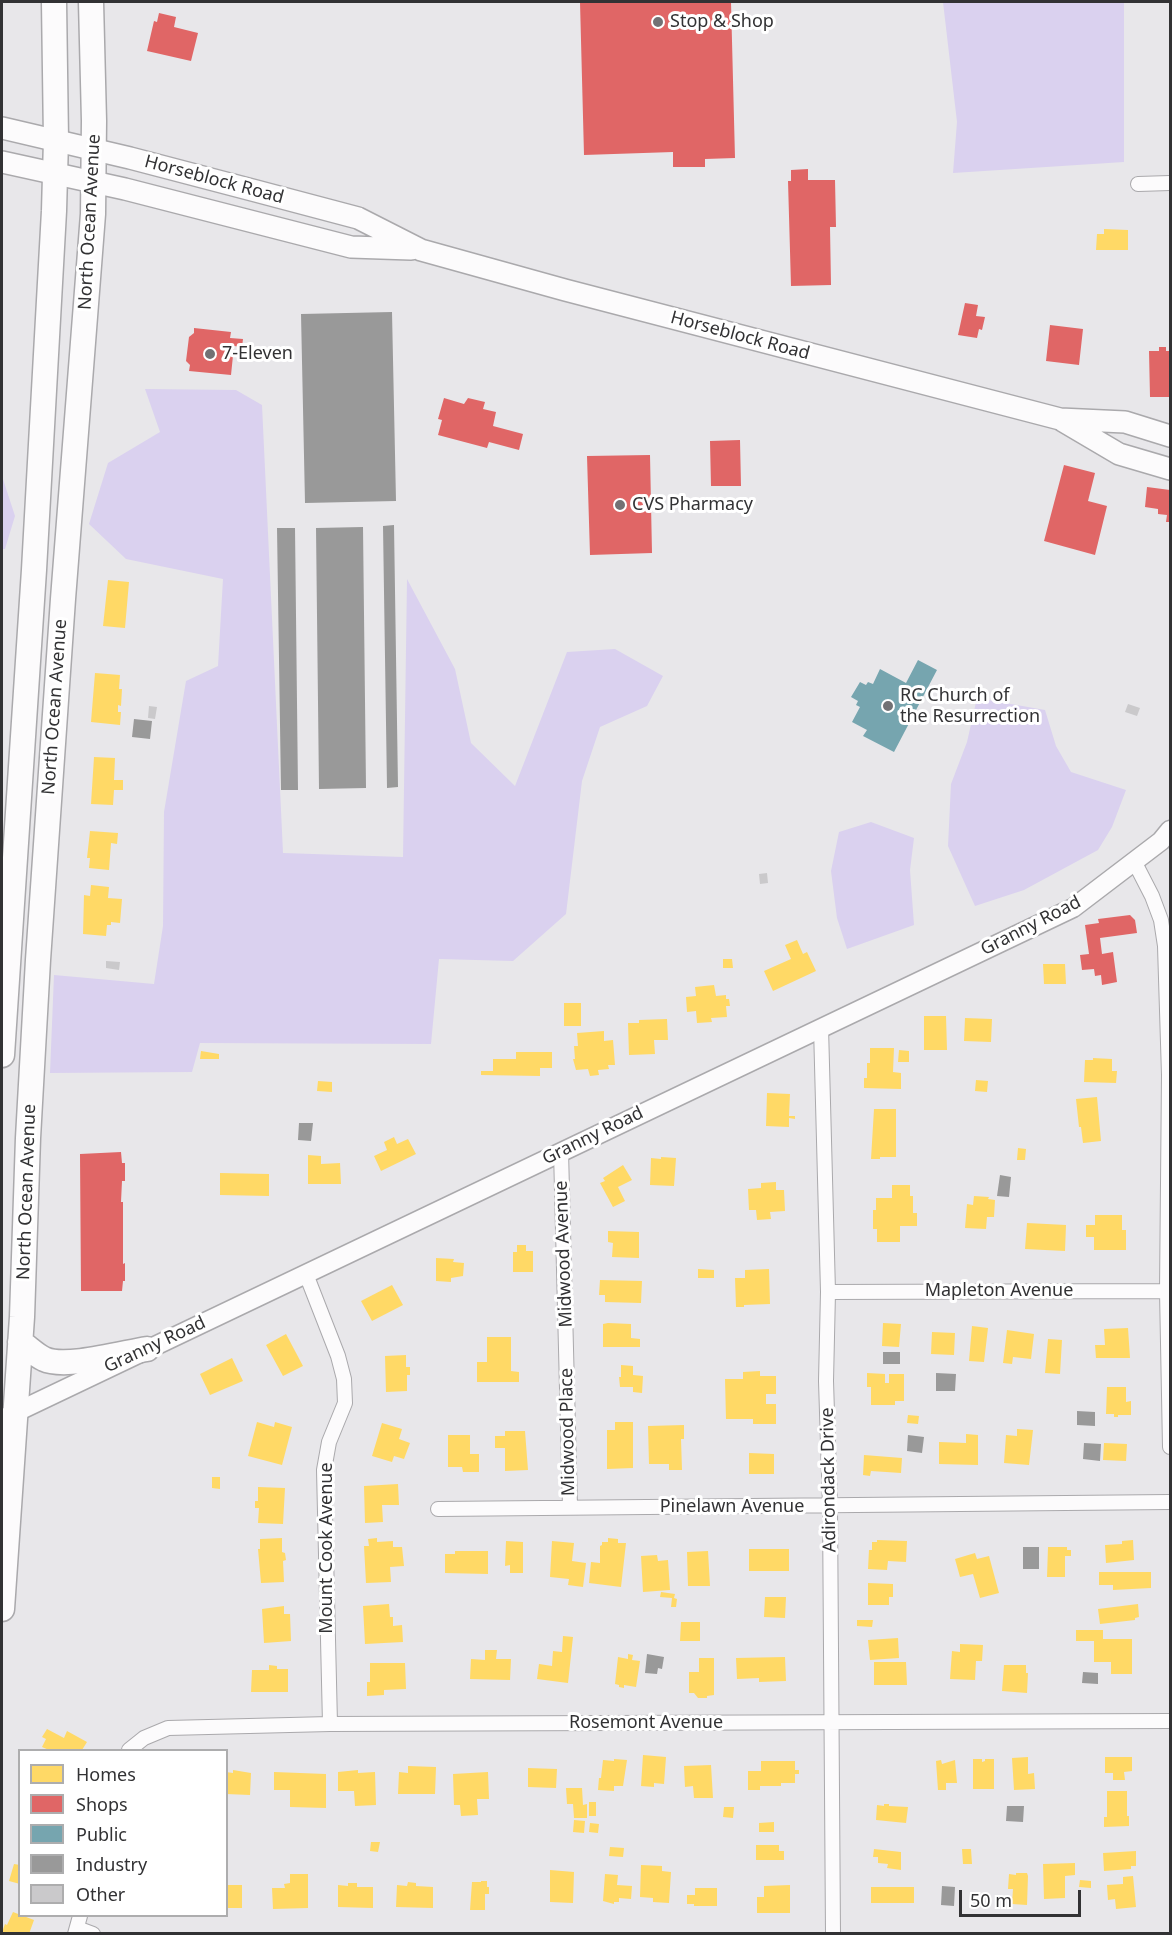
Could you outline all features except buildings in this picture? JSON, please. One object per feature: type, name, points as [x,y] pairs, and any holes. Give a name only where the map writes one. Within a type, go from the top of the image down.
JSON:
[{"type":"highway","name":"North Ocean Avenue","points":[[2,1055],[37,513],[55,174],[54,2]]},
{"type":"highway","name":"North Ocean Avenue","points":[[2,1609],[8,1416],[20,1342],[38,960],[63,599],[85,337],[94,183],[91,2]]},
{"type":"highway","points":[[20,1342],[44,1359],[56,1363],[147,1349]]},
{"type":"main road","name":"Horseblock Road","points":[[2,128],[94,149],[358,218],[421,250],[572,292],[1060,419],[1125,422],[1170,436]]},
{"type":"main road","name":"Horseblock Road","points":[[2,162],[351,247],[421,250]]},
{"type":"main road","name":"Horseblock Road","points":[[1060,419],[1119,454],[1170,468]]},
{"type":"street","points":[[1138,184],[1170,183]]},
{"type":"street","name":"Granny Road","points":[[8,1416],[1073,908],[1161,841],[1170,830]]},
{"type":"street","points":[[1134,861],[1152,896],[1161,920],[1165,946],[1170,1075],[1170,1447]]},
{"type":"street","name":"Adirondack Drive","points":[[821,1027],[828,1292],[826,1381],[830,1507],[833,1934]]},
{"type":"street","name":"Midwood Avenue","points":[[561,1151],[567,1357]]},
{"type":"street","name":"Mount Cook Avenue","points":[[306,1274],[338,1356],[344,1379],[345,1403],[329,1442],[324,1470],[330,1724]]},
{"type":"street","name":"Mapleton Avenue","points":[[828,1292],[1169,1291]]},
{"type":"street","name":"Midwood Place","points":[[567,1357],[570,1507]]},
{"type":"street","name":"Pinelawn Avenue","points":[[438,1509],[1170,1502]]},
{"type":"street","name":"Rosemont Avenue","points":[[130,1749],[144,1738],[168,1728],[330,1724],[1170,1720]]},
{"type":"street","points":[[77,1926],[93,1934]]},
{"type":"shaded area","points":[[943,2],[1124,2],[1124,162],[953,173],[957,122]]},
{"type":"shaded area","points":[[145,389],[236,390],[262,405],[283,853],[403,857],[407,579],[455,669],[471,743],[515,786],[567,652],[615,649],[663,676],[647,706],[600,727],[582,781],[566,914],[513,961],[439,959],[431,1044],[200,1043],[192,1072],[50,1073],[54,975],[154,984],[163,926],[164,812],[186,681],[218,666],[223,579],[126,559],[89,524],[108,463],[160,432]]},
{"type":"shaded area","points":[[2,476],[15,516],[5,549],[2,549]]},
{"type":"shaded area","points":[[977,698],[1045,710],[1056,746],[1071,772],[1126,790],[1112,827],[1098,850],[1024,890],[975,906],[948,846],[951,784],[967,742]]},
{"type":"shaded area","points":[[871,822],[914,838],[910,870],[914,925],[847,949],[837,918],[831,871],[839,832]]},
{"type":"place","name":"Stop & Shop","points":[[658,22]]},
{"type":"place","name":"7-Eleven","points":[[210,354]]},
{"type":"place","name":"CVS Pharmacy","points":[[620,505]]},
{"type":"place","name":"RC Church of the Resurrection","points":[[888,706]]}]
